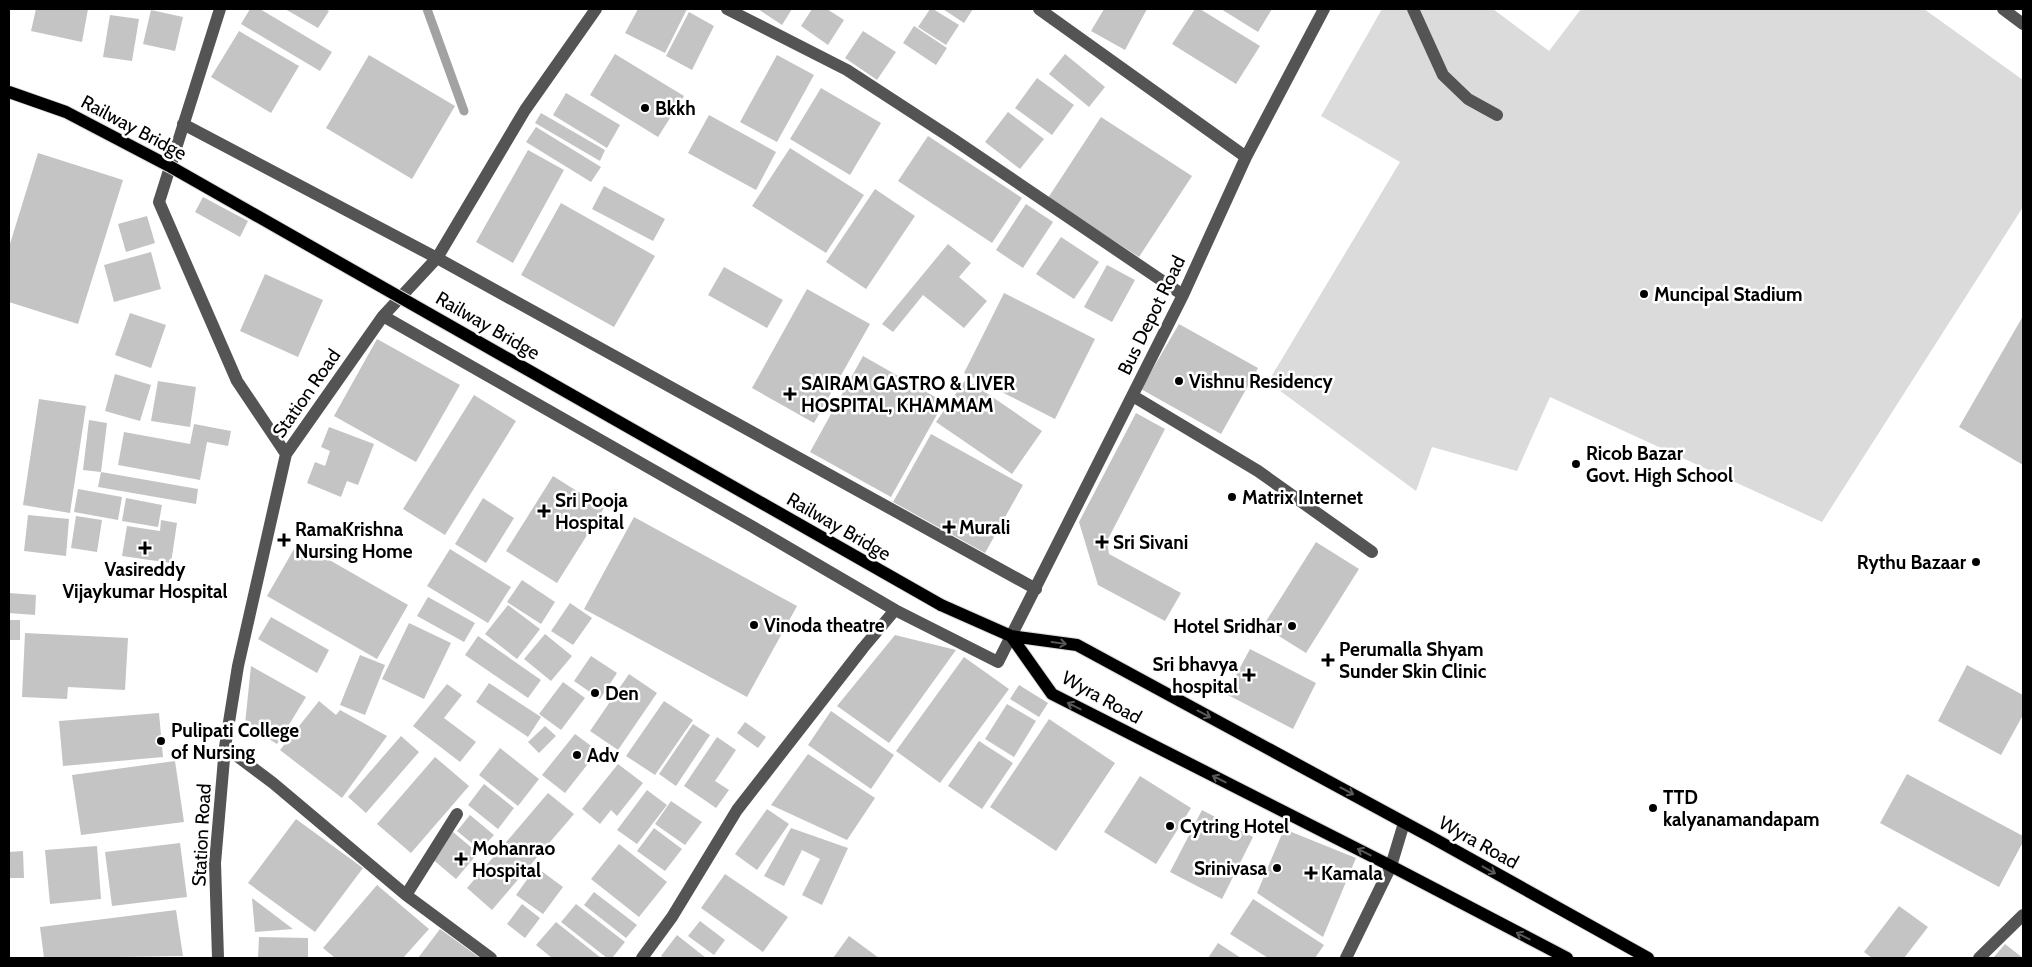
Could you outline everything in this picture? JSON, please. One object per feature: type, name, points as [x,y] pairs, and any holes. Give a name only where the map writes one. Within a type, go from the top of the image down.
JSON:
[{"type":"main road","name":"Railway Bridge","points":[[9,92],[66,112],[172,167],[941,606],[1011,636]]},
{"type":"main road","name":"Wyra Road","points":[[1011,636],[1077,645],[1648,958]]},
{"type":"main road","name":"Wyra Road","points":[[1011,636],[1052,694],[1391,866],[1567,958]]},
{"type":"street","points":[[220,9],[159,202],[237,381],[286,454]]},
{"type":"street","name":"Station Road","points":[[218,958],[215,863],[225,747],[238,666],[286,454],[383,316],[436,258],[526,110],[596,9]]},
{"type":"street","points":[[727,9],[847,70],[961,144],[1183,295]]},
{"type":"street","points":[[1040,9],[1246,157]]},
{"type":"street","name":"Bus Depot Road","points":[[895,610],[998,662],[1036,589],[1058,539],[1133,396],[1183,295],[1246,157],[1324,9]]},
{"type":"street","points":[[1413,9],[1443,75],[1468,99],[1497,115]]},
{"type":"street","points":[[2004,9],[2023,24]]},
{"type":"street","points":[[183,124],[436,258],[1036,589]]},
{"type":"street","points":[[383,316],[753,526],[895,610],[862,648],[737,810],[672,916],[642,958]]},
{"type":"street","points":[[1133,396],[1258,470],[1372,552]]},
{"type":"street","points":[[225,747],[274,783],[406,895],[491,958]]},
{"type":"street","points":[[406,895],[457,814]]},
{"type":"street","points":[[1346,958],[1391,866],[1404,823]]},
{"type":"street","points":[[1980,958],[2023,915]]},
{"type":"shaded area","name":"Muncipal Stadium","points":[[1382,9],[1493,9],[1549,51],[1581,9],[1924,9],[2023,80],[2023,207],[1822,522],[1550,397],[1517,471],[1432,447],[1416,491],[1268,382],[1400,162],[1321,116]]},
{"type":"building","points":[[36,9],[88,9],[82,42],[31,31]]},
{"type":"building","points":[[250,9],[260,9],[332,52],[320,71],[241,24]]},
{"type":"building","points":[[285,9],[325,9],[329,11],[318,28]]},
{"type":"building","points":[[638,9],[687,9],[665,53],[625,33]]},
{"type":"building","points":[[758,9],[792,9],[782,25]]},
{"type":"building","points":[[812,9],[827,9],[844,20],[828,45],[801,26]]},
{"type":"building","points":[[930,9],[959,25],[946,45],[918,27]]},
{"type":"building","points":[[943,9],[973,9],[964,23]]},
{"type":"building","points":[[1104,9],[1147,9],[1125,50],[1091,31]]},
{"type":"building","points":[[1195,9],[1200,9],[1260,46],[1236,84],[1172,44]]},
{"type":"building","points":[[1221,9],[1272,9],[1258,32]]},
{"type":"building","points":[[151,10],[183,17],[175,51],[143,44]]},
{"type":"building","points":[[689,12],[714,26],[692,70],[666,56]]},
{"type":"building","points":[[110,15],[139,19],[132,61],[103,57]]},
{"type":"building","points":[[914,26],[947,48],[936,65],[903,43]]},
{"type":"building","points":[[239,31],[299,66],[271,113],[211,77]]},
{"type":"building","points":[[863,31],[896,52],[877,80],[845,58]]},
{"type":"building","points":[[615,54],[684,96],[658,137],[590,95]]},
{"type":"building","points":[[1065,54],[1105,87],[1089,107],[1049,74]]},
{"type":"building","points":[[369,55],[455,106],[412,179],[326,128]]},
{"type":"building","points":[[777,55],[814,75],[777,142],[740,122]]},
{"type":"building","points":[[1037,78],[1074,105],[1052,135],[1015,108]]},
{"type":"building","points":[[821,88],[881,123],[850,175],[790,139]]},
{"type":"building","points":[[566,93],[620,125],[607,148],[553,115]]},
{"type":"building","points":[[1008,112],[1044,139],[1020,169],[985,142]]},
{"type":"building","points":[[541,113],[605,150],[600,161],[535,123]]},
{"type":"building","points":[[709,115],[776,152],[756,190],[688,153]]},
{"type":"building","points":[[1101,117],[1192,176],[1139,257],[1048,198]]},
{"type":"building","points":[[536,127],[601,167],[591,182],[526,142]]},
{"type":"building","points":[[928,136],[1022,198],[992,243],[898,181]]},
{"type":"building","points":[[790,148],[864,195],[826,253],[752,206]]},
{"type":"building","points":[[528,150],[564,170],[513,263],[476,242]]},
{"type":"building","points":[[38,153],[123,180],[78,324],[9,302],[9,247]]},
{"type":"building","points":[[604,186],[665,219],[653,241],[592,209]]},
{"type":"building","points":[[875,189],[915,216],[866,289],[826,262]]},
{"type":"building","points":[[203,197],[248,221],[240,237],[195,212]]},
{"type":"building","points":[[561,203],[655,256],[614,327],[521,275]]},
{"type":"building","points":[[1026,204],[1053,222],[1023,268],[996,250]]},
{"type":"building","points":[[147,216],[155,243],[126,252],[118,224]]},
{"type":"building","points":[[1061,237],[1099,262],[1074,299],[1036,274]]},
{"type":"building","points":[[948,244],[971,263],[959,277],[987,301],[964,328],[923,295],[893,332],[882,324]]},
{"type":"building","points":[[151,252],[161,289],[114,302],[104,265]]},
{"type":"building","points":[[1107,265],[1135,280],[1112,322],[1084,307]]},
{"type":"building","points":[[724,267],[783,300],[767,328],[708,295]]},
{"type":"building","points":[[265,274],[323,300],[298,357],[240,331]]},
{"type":"building","points":[[807,289],[870,324],[814,423],[752,388]]},
{"type":"building","points":[[1004,293],[1095,339],[1055,419],[964,373]]},
{"type":"building","points":[[130,313],[166,325],[151,368],[115,355]]},
{"type":"building","points":[[2023,316],[2023,465],[1959,427]]},
{"type":"building","points":[[1179,324],[1258,368],[1221,434],[1141,389]]},
{"type":"building","points":[[377,339],[460,385],[416,462],[334,416]]},
{"type":"building","points":[[863,356],[944,402],[891,497],[810,452]]},
{"type":"building","points":[[115,374],[151,385],[140,421],[105,411]]},
{"type":"building","points":[[966,379],[1042,431],[1012,474],[936,422]]},
{"type":"building","points":[[158,381],[196,387],[190,427],[151,421]]},
{"type":"building","points":[[474,395],[516,421],[445,535],[403,509]]},
{"type":"building","points":[[39,399],[86,406],[70,513],[23,505]]},
{"type":"building","points":[[1136,413],[1165,429],[1107,541],[1109,554],[1181,593],[1165,621],[1098,585],[1079,522]]},
{"type":"building","points":[[89,420],[107,423],[101,472],[83,470]]},
{"type":"building","points":[[194,424],[231,431],[228,446],[207,442],[200,480],[118,465],[124,432],[190,444]]},
{"type":"building","points":[[329,427],[374,444],[358,485],[347,481],[341,497],[307,483],[315,462],[325,466],[330,451],[321,447]]},
{"type":"building","points":[[931,434],[1023,485],[985,553],[893,502]]},
{"type":"building","points":[[101,472],[198,489],[196,504],[98,487]]},
{"type":"building","points":[[553,476],[604,508],[557,583],[506,551]]},
{"type":"building","points":[[78,489],[122,497],[118,520],[74,512]]},
{"type":"building","points":[[126,498],[162,505],[158,527],[122,521]]},
{"type":"building","points":[[483,498],[514,518],[486,563],[455,544]]},
{"type":"building","points":[[28,515],[69,519],[66,556],[24,551]]},
{"type":"building","points":[[76,516],[102,520],[97,552],[71,548]]},
{"type":"building","points":[[634,517],[797,606],[747,697],[584,609]]},
{"type":"building","points":[[161,520],[177,523],[171,563],[122,556],[127,526],[160,531]]},
{"type":"building","points":[[298,542],[408,605],[377,659],[267,596]]},
{"type":"building","points":[[1316,542],[1359,569],[1306,653],[1263,626]]},
{"type":"building","points":[[450,549],[511,587],[488,623],[427,586]]},
{"type":"building","points":[[522,580],[555,602],[541,624],[507,602]]},
{"type":"building","points":[[9,593],[36,595],[35,615],[9,613]]},
{"type":"building","points":[[428,597],[475,623],[464,642],[417,616]]},
{"type":"building","points":[[570,603],[592,618],[573,645],[551,631]]},
{"type":"building","points":[[508,605],[540,629],[517,659],[485,634]]},
{"type":"building","points":[[271,617],[329,650],[317,673],[258,639]]},
{"type":"building","points":[[9,620],[20,620],[20,640],[9,640]]},
{"type":"building","points":[[409,623],[451,643],[424,699],[382,679]]},
{"type":"building","points":[[25,633],[128,638],[125,690],[68,687],[67,699],[22,697]]},
{"type":"building","points":[[545,634],[572,656],[551,681],[524,659]]},
{"type":"building","points":[[895,635],[956,650],[889,743],[837,706]]},
{"type":"building","points":[[478,636],[541,680],[528,698],[465,655]]},
{"type":"building","points":[[1250,649],[1316,683],[1293,729],[1226,694]]},
{"type":"building","points":[[360,655],[385,665],[365,715],[340,705]]},
{"type":"building","points":[[591,656],[617,673],[600,699],[574,681]]},
{"type":"building","points":[[964,657],[1009,689],[940,783],[896,751]]},
{"type":"building","points":[[1967,665],[2023,695],[2023,715],[2001,755],[1938,721]]},
{"type":"building","points":[[251,666],[306,697],[277,744],[245,724]]},
{"type":"building","points":[[629,674],[657,693],[618,750],[590,731]]},
{"type":"building","points":[[563,682],[585,698],[561,730],[539,714]]},
{"type":"building","points":[[489,683],[541,717],[528,737],[476,702]]},
{"type":"building","points":[[447,684],[462,695],[444,718],[476,742],[460,762],[413,726]]},
{"type":"building","points":[[1019,685],[1048,703],[1039,717],[1010,699]]},
{"type":"building","points":[[319,701],[336,715],[340,710],[387,736],[342,798],[280,750]]},
{"type":"building","points":[[664,701],[693,720],[655,775],[626,756]]},
{"type":"building","points":[[1007,704],[1036,721],[1014,757],[985,739]]},
{"type":"building","points":[[831,711],[894,755],[871,789],[808,745]]},
{"type":"building","points":[[159,713],[163,757],[63,766],[59,721]]},
{"type":"building","points":[[1049,719],[1115,763],[1056,851],[990,807]]},
{"type":"building","points":[[745,722],[766,737],[758,748],[737,733]]},
{"type":"building","points":[[693,724],[710,735],[676,786],[659,774]]},
{"type":"building","points":[[545,726],[556,736],[539,753],[528,742]]},
{"type":"building","points":[[575,734],[598,751],[565,793],[542,775]]},
{"type":"building","points":[[401,736],[419,752],[366,813],[348,797]]},
{"type":"building","points":[[717,737],[736,750],[715,781],[729,790],[716,808],[684,786]]},
{"type":"building","points":[[979,741],[1013,763],[982,809],[948,786]]},
{"type":"building","points":[[500,748],[539,779],[518,806],[479,775]]},
{"type":"building","points":[[808,754],[875,798],[847,840],[771,805]]},
{"type":"building","points":[[435,757],[469,786],[411,853],[377,824]]},
{"type":"building","points":[[175,761],[184,822],[81,835],[72,775]]},
{"type":"building","points":[[618,764],[643,783],[617,816],[611,810],[600,824],[582,809]]},
{"type":"building","points":[[1907,774],[2023,836],[2023,842],[1999,887],[1880,823]]},
{"type":"building","points":[[1140,776],[1191,808],[1156,864],[1104,832]]},
{"type":"building","points":[[484,784],[514,808],[498,829],[468,805]]},
{"type":"building","points":[[647,790],[667,805],[637,844],[617,830]]},
{"type":"building","points":[[548,793],[574,814],[492,910],[467,888]]},
{"type":"building","points":[[671,801],[702,822],[685,845],[655,824]]},
{"type":"building","points":[[767,809],[789,824],[757,870],[735,854]]},
{"type":"building","points":[[1202,810],[1253,837],[1222,899],[1170,872]]},
{"type":"building","points":[[470,815],[494,835],[480,850],[457,831]]},
{"type":"building","points":[[296,819],[363,868],[315,932],[248,883]]},
{"type":"building","points":[[654,828],[682,849],[665,871],[637,851]]},
{"type":"building","points":[[791,828],[848,848],[822,905],[802,895],[820,859],[802,850],[784,886],[764,876]]},
{"type":"building","points":[[1284,829],[1356,858],[1323,937],[1257,893]]},
{"type":"building","points":[[453,832],[478,853],[456,879],[431,858]]},
{"type":"building","points":[[180,843],[187,897],[112,906],[105,852]]},
{"type":"building","points":[[619,844],[667,882],[639,917],[591,879]]},
{"type":"building","points":[[97,846],[101,899],[50,904],[45,850]]},
{"type":"building","points":[[23,851],[24,878],[9,878],[9,852]]},
{"type":"building","points":[[536,867],[563,887],[543,914],[516,895]]},
{"type":"building","points":[[725,874],[788,917],[763,952],[701,908]]},
{"type":"building","points":[[377,885],[429,929],[403,958],[335,958],[323,948]]},
{"type":"building","points":[[594,892],[637,925],[626,938],[584,905]]},
{"type":"building","points":[[252,898],[293,929],[255,932]]},
{"type":"building","points":[[1253,899],[1324,945],[1315,958],[1268,958],[1230,934]]},
{"type":"building","points":[[522,904],[540,918],[525,938],[507,924]]},
{"type":"building","points":[[576,904],[625,942],[612,958],[607,958],[561,922]]},
{"type":"building","points":[[1899,906],[1928,927],[1904,958],[1872,958],[1864,952]]},
{"type":"building","points":[[176,910],[183,956],[44,958],[40,927]]},
{"type":"building","points":[[700,921],[725,940],[714,955],[688,936]]},
{"type":"building","points":[[556,922],[601,958],[552,958],[536,945]]},
{"type":"building","points":[[440,929],[480,958],[418,958]]},
{"type":"building","points":[[677,935],[706,958],[664,958],[661,956]]},
{"type":"building","points":[[849,936],[879,958],[833,958]]},
{"type":"building","points":[[259,937],[308,938],[308,958],[258,958]]},
{"type":"building","points":[[1218,943],[1241,958],[1208,958]]},
{"type":"building","points":[[2005,944],[2023,958],[1993,958]]},
{"type":"waterway","points":[[427,9],[464,111]]},
{"type":"place","name":"Bkkh","points":[[645,108]]},
{"type":"place","name":"Muncipal Stadium","points":[[1644,294]]},
{"type":"place","name":"Vishnu Residency","points":[[1179,381]]},
{"type":"place","name":"SAIRAM GASTRO & LIVER HOSPITAL, KHAMMAM","points":[[790,394]]},
{"type":"place","name":"Ricob Bazar Govt. High School","points":[[1576,464]]},
{"type":"place","name":"Matrix Internet","points":[[1232,497]]},
{"type":"place","name":"Sri Pooja Hospital","points":[[544,511]]},
{"type":"place","name":"Murali","points":[[949,527]]},
{"type":"place","name":"RamaKrishna Nursing Home","points":[[284,540]]},
{"type":"place","name":"Sri Sivani","points":[[1102,542]]},
{"type":"place","name":"Vasireddy Vijaykumar Hospital","points":[[145,548]]},
{"type":"place","name":"Rythu Bazaar","points":[[1976,562]]},
{"type":"place","name":"Vinoda theatre","points":[[754,625]]},
{"type":"place","name":"Hotel Sridhar","points":[[1292,626]]},
{"type":"place","name":"Perumalla Shyam Sunder Skin Clinic","points":[[1328,660]]},
{"type":"place","name":"Sri bhavya hospital","points":[[1249,675]]},
{"type":"place","name":"Den","points":[[595,693]]},
{"type":"place","name":"Pulipati College of Nursing","points":[[161,741]]},
{"type":"place","name":"Adv","points":[[577,755]]},
{"type":"place","name":"TTD kalyanamandapam","points":[[1653,808]]},
{"type":"place","name":"Cytring Hotel","points":[[1170,826]]},
{"type":"place","name":"Mohanrao Hospital","points":[[461,859]]},
{"type":"place","name":"Srinivasa","points":[[1277,868]]},
{"type":"place","name":"Kamala","points":[[1311,873]]}]
